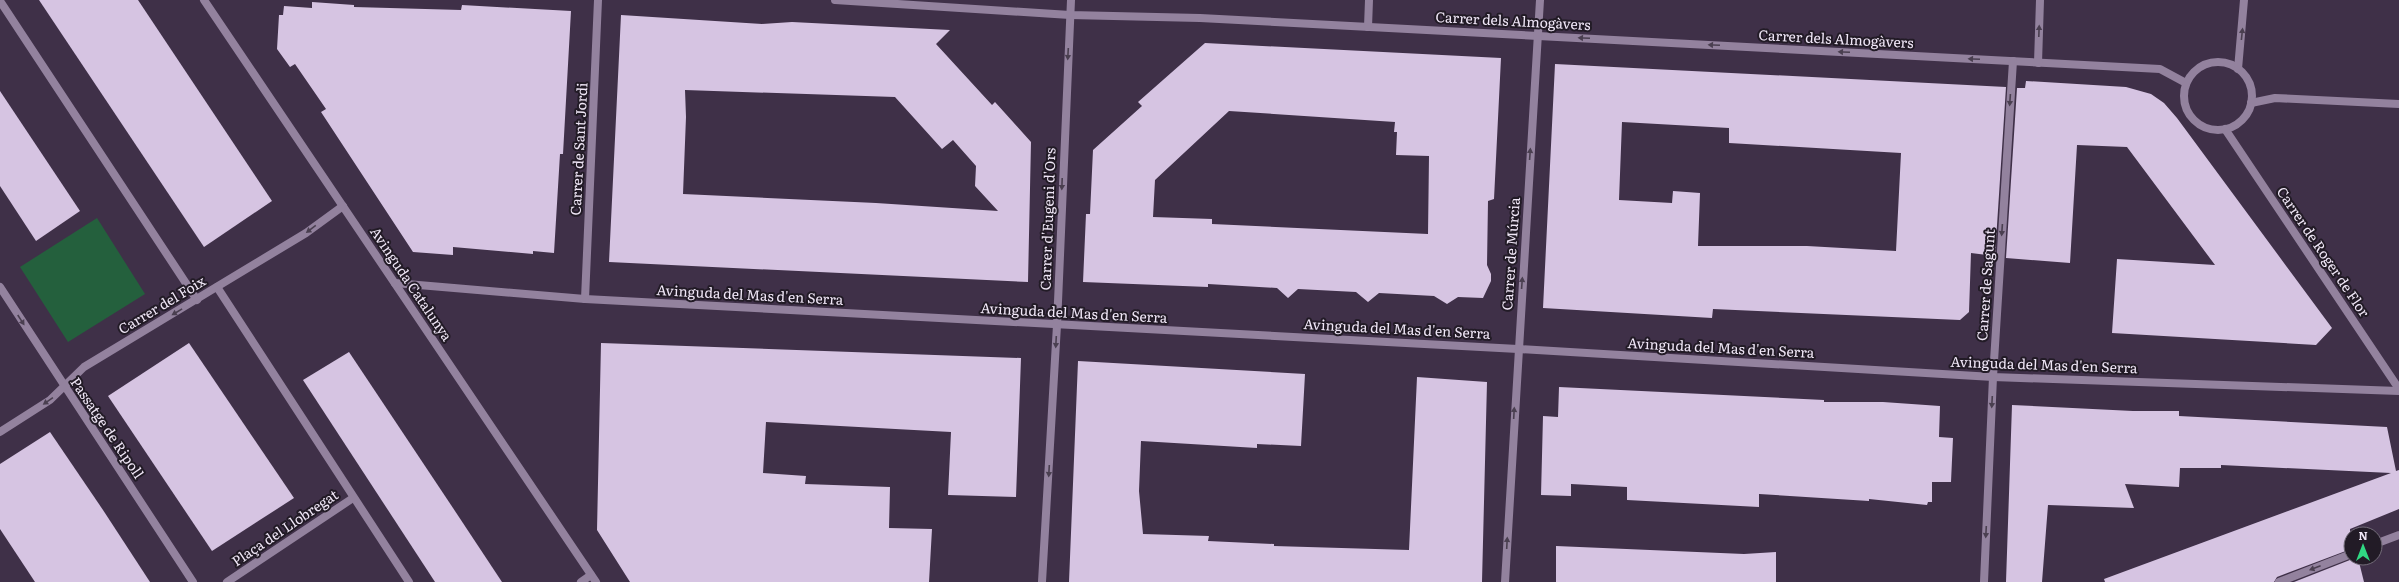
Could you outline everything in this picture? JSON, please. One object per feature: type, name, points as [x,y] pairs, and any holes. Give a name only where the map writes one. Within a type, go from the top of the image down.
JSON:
[{"type":"street","points":[[0,0],[197,300]]},
{"type":"street","name":"Avinguda Catalunya","points":[[204,0],[594,578]]},
{"type":"street","name":"Carrer de Sant Jordi","points":[[585,298],[598,0]]},
{"type":"street","name":"Carrer dels Almogàvers","points":[[835,0],[1070,15],[1200,18],[2160,69],[2186,83]]},
{"type":"street","name":"Carrer d'Eugeni d'Ors","points":[[1042,582],[1057,325],[1071,0]]},
{"type":"street","points":[[1368,27],[1369,0]]},
{"type":"street","name":"Carrer de Múrcia","points":[[1505,582],[1540,0]]},
{"type":"street","points":[[2038,63],[2040,0]]},
{"type":"street","points":[[2238,69],[2244,0]]},
{"type":"street","name":"Carrer de Sagunt","points":[[1984,582],[1993,377],[2013,62]]},
{"type":"street","points":[[2228,63],[2238,69],[2245,75],[2252,91],[2251,103],[2247,114],[2241,121],[2225,130],[2213,130],[2201,126],[2192,118],[2184,102],[2186,83],[2192,73],[2205,64],[2228,63]]},
{"type":"street","points":[[2251,103],[2275,98],[2399,104]]},
{"type":"street","name":"Carrer de Roger de Flor","points":[[2225,130],[2399,390]]},
{"type":"street","name":"Carrer del Foix","points":[[0,432],[50,400],[84,367],[306,233],[342,206]]},
{"type":"street","name":"Avinguda del Mas d'en Serra","points":[[395,283],[585,298],[1057,325],[1518,348],[1993,377],[2399,390]]},
{"type":"street","name":"Passatge de Ripoll","points":[[0,287],[193,582]]},
{"type":"street","points":[[217,287],[353,498]]},
{"type":"street","name":"Plaça del Llobregat","points":[[227,582],[353,498],[409,582]]},
{"type":"street","points":[[2383,541],[2399,535]]},
{"type":"street","points":[[2279,582],[2343,557]]},
{"type":"street","points":[[581,582],[594,578]]},
{"type":"green space","points":[[97,218],[145,294],[68,342],[20,267]]},
{"type":"building","points":[[39,0],[138,0],[272,201],[204,247]]},
{"type":"building","points":[[312,2],[354,5],[354,7],[461,10],[462,5],[571,11],[563,154],[560,154],[554,253],[533,251],[533,254],[453,247],[453,255],[413,252],[321,112],[326,109],[295,64],[290,67],[277,49],[279,15],[283,15],[284,6],[312,8]]},
{"type":"building","points":[[621,15],[762,24],[792,22],[950,30],[936,44],[992,105],[995,102],[1031,142],[1028,282],[609,262]],"holes":[[[685,90],[895,97],[942,149],[953,140],[976,166],[975,186],[998,211],[876,203],[683,194],[686,117]]]},
{"type":"building","points":[[1205,43],[1501,58],[1494,199],[1488,201],[1487,265],[1491,274],[1491,281],[1483,298],[1458,297],[1447,304],[1434,296],[1379,293],[1368,302],[1356,292],[1298,289],[1288,298],[1277,288],[1208,284],[1208,287],[1083,282],[1086,214],[1090,214],[1093,150],[1142,106],[1138,102]],"holes":[[[1229,111],[1395,122],[1394,132],[1397,132],[1396,155],[1429,156],[1428,234],[1212,224],[1212,219],[1153,217],[1155,180]]]},
{"type":"building","points":[[1555,64],[2006,87],[1995,256],[1971,253],[1969,312],[1960,320],[1713,309],[1712,318],[1543,308]],"holes":[[[1622,122],[1729,128],[1729,143],[1901,153],[1896,251],[1807,246],[1698,246],[1700,193],[1673,191],[1672,203],[1619,200]]]},
{"type":"building","points":[[2026,81],[2126,87],[2151,94],[2164,103],[2177,118],[2332,328],[2316,345],[2112,333],[2117,259],[2215,265],[2127,147],[2077,145],[2070,263],[2006,258],[2017,88],[2025,88]]},
{"type":"building","points":[[0,91],[80,211],[36,241],[0,186]]},
{"type":"building","points":[[189,343],[294,498],[212,551],[108,396]]},
{"type":"building","points":[[601,343],[1021,358],[1016,497],[948,495],[951,432],[766,422],[763,473],[806,476],[805,484],[890,487],[889,528],[932,529],[929,582],[630,582],[597,530]]},
{"type":"building","points":[[349,352],[502,582],[435,582],[303,380]]},
{"type":"building","points":[[1078,361],[1305,374],[1301,446],[1257,444],[1257,448],[1141,441],[1139,491],[1143,534],[1209,536],[1208,541],[1274,544],[1274,546],[1409,550],[1417,377],[1487,382],[1482,582],[1069,582]]},
{"type":"building","points":[[1559,387],[1824,400],[1824,402],[1883,402],[1940,406],[1939,437],[1953,438],[1951,482],[1932,482],[1932,502],[1928,502],[1927,505],[1869,499],[1869,501],[1759,494],[1759,507],[1627,500],[1627,487],[1571,484],[1571,496],[1541,495],[1543,416],[1558,417]]},
{"type":"building","points":[[2012,405],[2133,411],[2179,411],[2179,416],[2387,427],[2396,471],[2399,470],[2399,509],[2357,526],[2343,526],[2343,552],[2277,577],[2274,582],[2105,582],[2104,579],[2391,473],[2221,465],[2221,468],[2180,468],[2179,487],[2125,484],[2134,508],[2048,505],[2042,582],[2006,582]]},
{"type":"building","points":[[50,432],[150,582],[35,582],[0,529],[0,464]]},
{"type":"building","points":[[1556,546],[1744,554],[1776,552],[1776,582],[1556,582]]},
{"type":"building","points":[[2343,563],[2343,566],[2360,566],[2364,582],[2294,582]]}]
